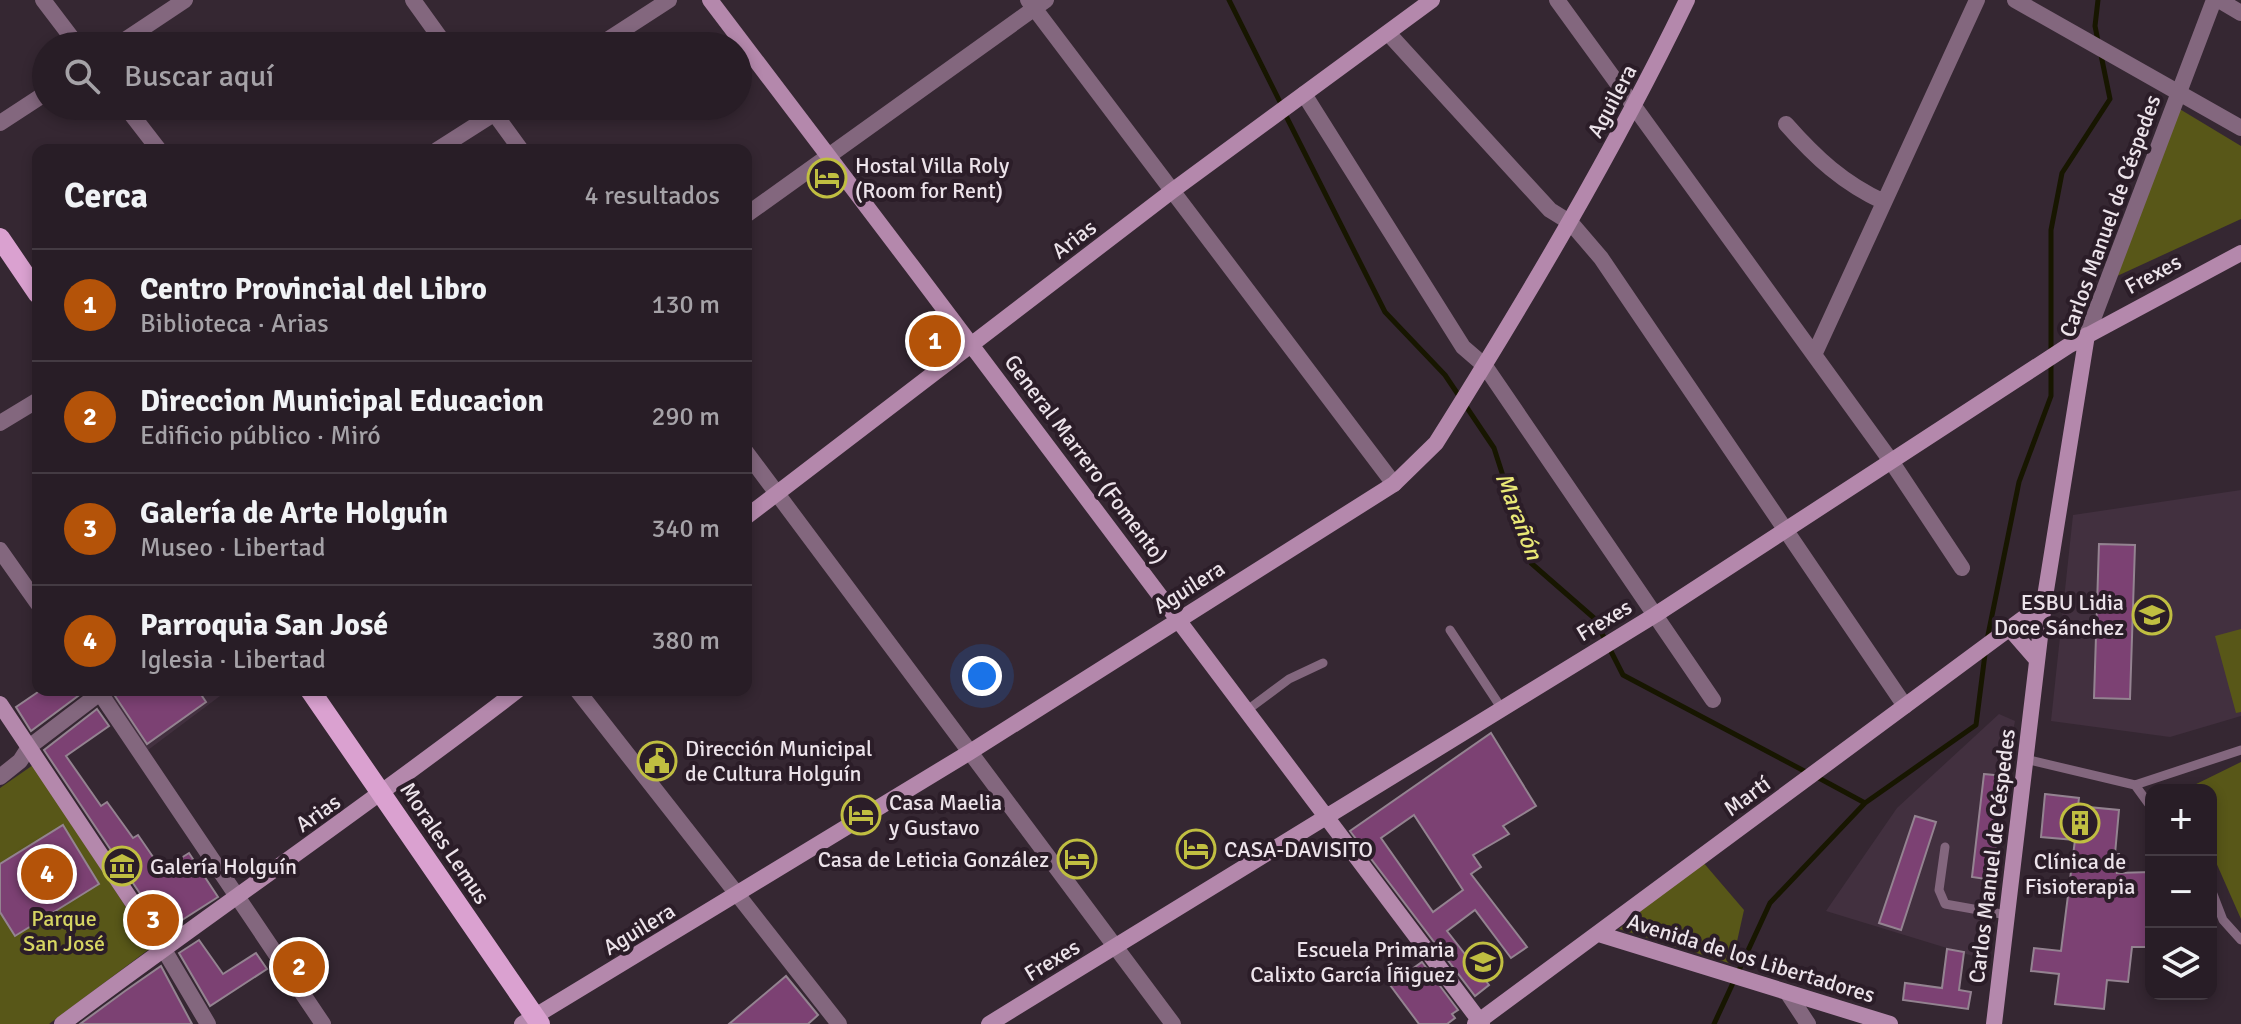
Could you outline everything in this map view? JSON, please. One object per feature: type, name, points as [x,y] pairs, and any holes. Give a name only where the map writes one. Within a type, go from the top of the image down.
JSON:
[{"type":"main road","points":[[0,238],[32,285]]},
{"type":"main road","name":"Morales Lemus","points":[[314,696],[383,794],[533,1022]]},
{"type":"street","points":[[43,0],[67,32]]},
{"type":"street","points":[[137,32],[185,0]]},
{"type":"street","points":[[413,0],[436,32]]},
{"type":"street","points":[[620,32],[669,0]]},
{"type":"street","name":"General Marrero (Fomento)","points":[[710,0],[734,32]]},
{"type":"street","name":"Arias","points":[[752,513],[1172,191],[1432,0]]},
{"type":"street","points":[[1557,0],[1891,461],[1962,568]]},
{"type":"street","name":"Aguilera","points":[[533,1022],[970,752],[1394,484],[1436,443],[1485,366],[1571,223],[1635,107],[1687,0]]},
{"type":"street","points":[[1814,355],[1977,0]]},
{"type":"street","points":[[2015,0],[2241,128]]},
{"type":"street","points":[[2216,0],[2241,13]]},
{"type":"street","name":"Carlos Manuel de Céspedes","points":[[1994,1024],[2044,603],[2087,335],[2178,90],[2216,0]]},
{"type":"street","points":[[752,211],[1036,3],[1172,191],[1394,484]]},
{"type":"street","points":[[1388,33],[1550,210],[1571,223],[1601,258],[1788,529],[1905,706]]},
{"type":"street","name":"General Marrero (Fomento)","points":[[752,56],[973,343],[1479,1023]]},
{"type":"street","points":[[1300,97],[1463,347],[1485,366],[1713,700]]},
{"type":"street","points":[[0,123],[32,102]]},
{"type":"street","points":[[136,120],[154,144]]},
{"type":"street","points":[[446,144],[480,120]]},
{"type":"street","points":[[503,120],[517,144]]},
{"type":"street","points":[[1786,124],[1821,163],[1857,189],[1884,202]]},
{"type":"street","name":"Frexes","points":[[989,1024],[1628,632],[2068,346],[2240,257]]},
{"type":"street","points":[[0,423],[32,404]]},
{"type":"street","points":[[752,460],[1173,1024]]},
{"type":"street","points":[[0,550],[32,595]]},
{"type":"street","name":"Martí","points":[[1479,1023],[2044,603]]},
{"type":"street","points":[[2008,630],[2037,660]]},
{"type":"street","points":[[0,777],[20,761],[29,747],[95,696]]},
{"type":"street","points":[[104,696],[323,1024]]},
{"type":"street","name":"Arias","points":[[62,1024],[163,948],[383,794],[510,696]]},
{"type":"street","points":[[582,696],[839,1024]]},
{"type":"street","points":[[0,704],[163,948],[208,1024]]},
{"type":"street","name":"Avenida de los Libertadores","points":[[1599,934],[1890,1024]]},
{"type":"street","points":[[1789,995],[1808,1024]]},
{"type":"lane","points":[[1450,630],[1502,709]]},
{"type":"lane","points":[[1246,711],[1289,679],[1323,663]]},
{"type":"lane","points":[[2025,759],[2135,785],[2241,750]]},
{"type":"lane","points":[[2135,785],[2145,799]]},
{"type":"lane","points":[[1945,847],[1939,890],[1945,904],[2007,915]]},
{"type":"lane","points":[[2217,904],[2223,920],[2241,940]]},
{"type":"shaded area","name":"ESBU Lidia Doce Sánchez","points":[[2241,490],[2241,716],[2170,737],[2051,721],[2073,515]]},
{"type":"shaded area","points":[[105,696],[220,696],[144,753]]},
{"type":"shaded area","points":[[1999,714],[2015,721],[2004,776],[1986,960],[1826,911],[1897,808]]},
{"type":"green space","points":[[2178,108],[2241,146],[2241,219],[2115,277]]},
{"type":"green space","points":[[2241,629],[2241,712],[2236,713],[2215,636]]},
{"type":"green space","points":[[2241,762],[2241,919],[2217,865],[2217,784],[2196,784]]},
{"type":"green space","name":"Parque San José","points":[[33,765],[152,947],[49,1024],[0,1024],[0,788]]},
{"type":"green space","points":[[1702,861],[1744,910],[1732,964],[1619,929]]},
{"type":"building","points":[[934,325],[949,346],[936,356],[920,336]]},
{"type":"building","points":[[2099,544],[2135,545],[2130,699],[2094,698]]},
{"type":"building","points":[[32,696],[78,696],[31,731],[16,707]]},
{"type":"building","points":[[115,696],[202,696],[206,702],[147,744]]},
{"type":"building","points":[[97,709],[109,726],[66,756],[101,806],[107,802],[133,838],[138,835],[162,870],[189,853],[218,897],[165,931],[44,750]]},
{"type":"building","points":[[1491,733],[1536,806],[1503,826],[1509,834],[1473,855],[1481,867],[1471,874],[1527,947],[1511,958],[1475,910],[1447,931],[1489,985],[1475,996],[1350,831]],"holes":[[[1414,815],[1463,890],[1433,912],[1381,838]]]},
{"type":"building","points":[[1984,774],[2004,776],[1993,880],[1972,877]]},
{"type":"building","points":[[2045,794],[2079,798],[2078,806],[2119,810],[2115,854],[2119,854],[2117,873],[2145,872],[2145,947],[2132,947],[2128,982],[2107,980],[2104,1009],[2055,1004],[2059,974],[2031,971],[2034,948],[2061,951],[2075,840],[2041,837]]},
{"type":"building","points":[[1915,816],[1936,822],[1901,930],[1879,923]]},
{"type":"building","points":[[63,825],[99,884],[15,936],[0,912],[0,864]]},
{"type":"building","points":[[199,940],[223,974],[256,953],[267,969],[210,1006],[179,953]]},
{"type":"building","points":[[1947,949],[1964,952],[1959,990],[1971,992],[1968,1009],[1903,1000],[1905,983],[1942,988]]},
{"type":"building","points":[[1422,962],[1458,1010],[1452,1014],[1455,1018],[1447,1024],[1419,1024],[1390,985]]},
{"type":"building","points":[[161,966],[192,1024],[80,1024],[125,991]]},
{"type":"building","points":[[786,976],[818,1015],[808,1024],[729,1024]]},
{"type":"waterway","name":"Marañón","points":[[1229,0],[1281,104]]},
{"type":"waterway","points":[[2098,0],[2095,26],[2098,41]]},
{"type":"waterway","points":[[2051,353],[2051,230],[2062,173],[2110,99],[2101,55]]},
{"type":"waterway","name":"Marañón","points":[[1285,114],[1385,312],[1445,375],[1494,448],[1531,563],[1594,618],[1623,675],[1808,773]]},
{"type":"waterway","points":[[1987,640],[2019,482],[2051,396],[2051,363]]},
{"type":"waterway","name":"Marañón","points":[[1714,1024],[1770,903],[1865,803],[1976,725],[1985,654]]},
{"type":"waterway","name":"Marañón","points":[[1817,777],[1865,803]]},
{"type":"place","name":"Hostal Villa Roly (Room for Rent)","points":[[827,178]]},
{"type":"place","name":"Centro Provincial del Libro","points":[[935,341]]},
{"type":"place","name":"ESBU Lidia Doce Sánchez","points":[[2152,615]]},
{"type":"place","name":"Dirección Municipal de Cultura Holguín","points":[[657,761]]},
{"type":"place","name":"Casa Maelia y Gustavo","points":[[861,815]]},
{"type":"place","name":"Clínica de Fisioterapia","points":[[2080,823]]},
{"type":"place","name":"CASA-DAVISITO","points":[[1196,849]]},
{"type":"place","name":"Casa de Leticia González","points":[[1077,859]]},
{"type":"place","name":"Galería Holguín","points":[[122,866]]},
{"type":"place","name":"Parroquia San José","points":[[47,874]]},
{"type":"place","name":"Galería de Arte Holguín","points":[[153,920]]},
{"type":"place","name":"Escuela Primaria Calixto García Íñiguez","points":[[1483,962]]},
{"type":"place","name":"Direccion Municipal Educacion","points":[[299,967]]}]
